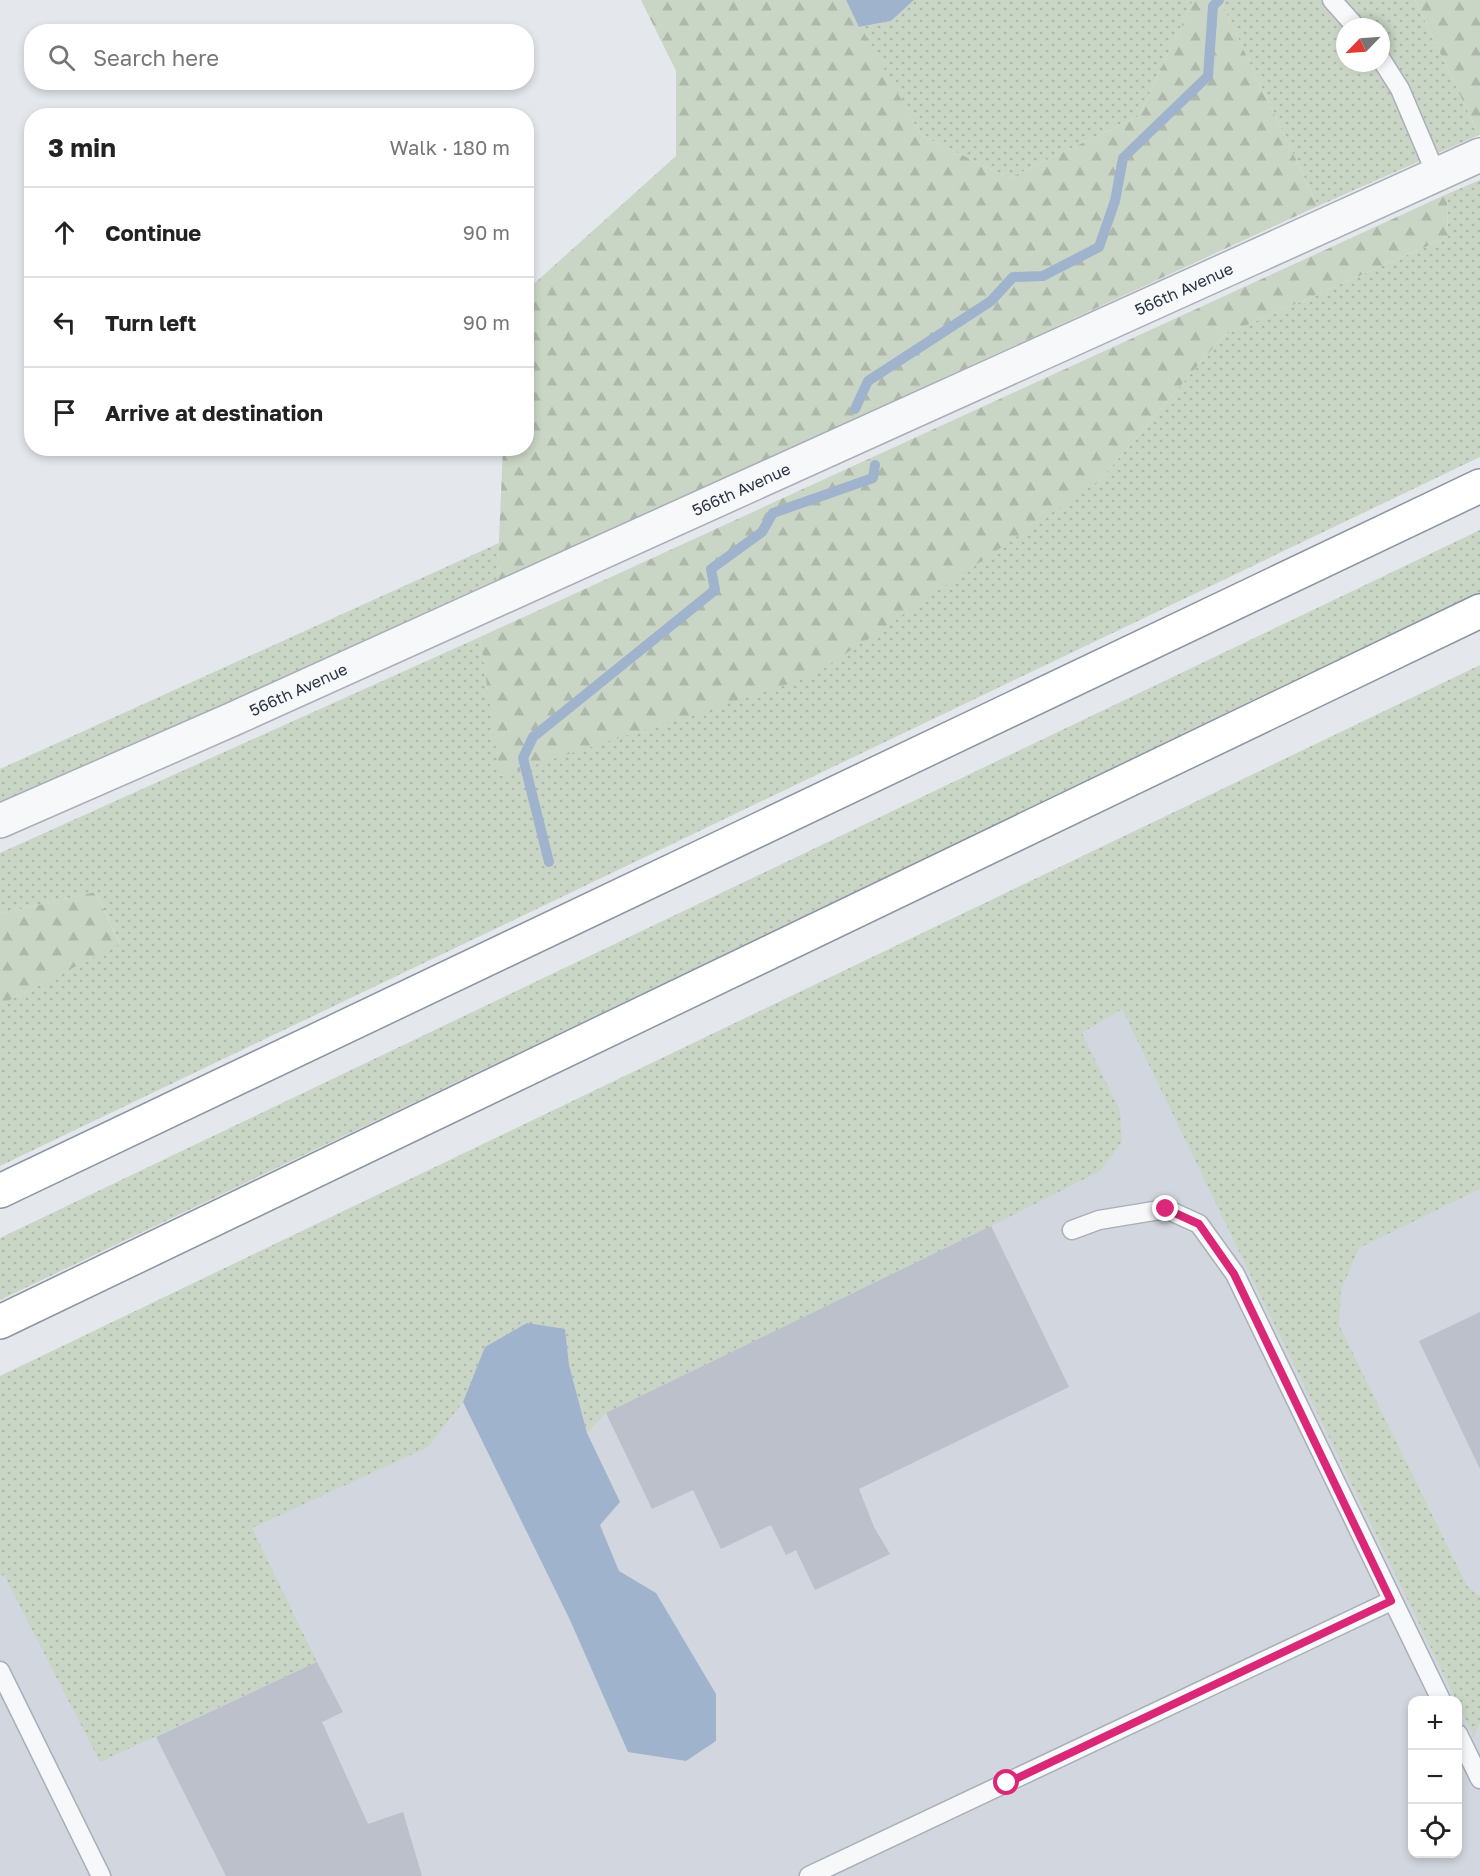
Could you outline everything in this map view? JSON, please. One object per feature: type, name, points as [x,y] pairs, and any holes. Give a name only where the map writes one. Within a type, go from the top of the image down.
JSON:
[{"type":"highway","points":[[0,1191],[1480,486]]},
{"type":"highway","points":[[0,1322],[1480,611]]},
{"type":"street","name":"566th Avenue","points":[[0,821],[244,714],[1480,155]]},
{"type":"lane","points":[[1332,0],[1348,18]]},
{"type":"lane","points":[[1389,72],[1400,89],[1436,174]]},
{"type":"lane","points":[[1072,1230],[1099,1220],[1166,1209],[1199,1224],[1234,1274],[1438,1696]]},
{"type":"lane","points":[[809,1876],[1391,1601]]},
{"type":"lane","points":[[0,1671],[101,1876]]},
{"type":"lane","points":[[1462,1742],[1480,1779]]},
{"type":"shaded area","points":[[1480,826],[1480,1876],[0,1876],[0,1534]]},
{"type":"green space","points":[[641,0],[846,0],[921,135],[1009,178],[1139,116],[1193,0],[1220,0],[1318,206],[497,584],[503,456],[534,456],[534,284],[676,156],[676,71]]},
{"type":"green space","points":[[914,0],[1193,0],[1139,116],[1009,178],[921,135],[859,27],[891,21]]},
{"type":"green space","points":[[1220,0],[1415,0],[1479,135],[1318,206]]},
{"type":"green space","points":[[1415,0],[1480,0],[1479,135]]},
{"type":"green space","points":[[1480,180],[1480,457],[0,1166],[0,1005],[120,943],[95,892],[0,914],[0,853],[480,637],[501,776],[1100,480],[1224,335],[1448,237],[1447,194]]},
{"type":"green space","points":[[1447,194],[1448,237],[1224,335],[1100,480],[813,676],[500,776],[480,637]]},
{"type":"green space","points":[[1480,530],[1480,594],[0,1300],[0,1238]]},
{"type":"green space","points":[[499,543],[497,584],[0,808],[0,769]]},
{"type":"green space","points":[[1480,665],[1480,1189],[1359,1248],[1341,1290],[1339,1325],[1467,1586],[1480,1597],[1480,1722],[1474,1737],[1462,1712],[1462,1696],[1454,1696],[1122,1009],[1082,1033],[1120,1111],[1122,1142],[1100,1171],[606,1413],[587,1433],[569,1365],[565,1330],[485,1347],[463,1402],[428,1447],[252,1528],[317,1662],[100,1762],[4,1575],[0,1576],[0,1376]]},
{"type":"green space","points":[[95,892],[120,944],[0,1005],[0,914]]},
{"type":"water","points":[[846,0],[914,0],[891,21],[859,27]]},
{"type":"water","points":[[527,1323],[565,1329],[569,1365],[587,1433],[620,1502],[600,1525],[619,1571],[656,1593],[716,1694],[716,1741],[686,1761],[628,1752],[570,1620],[463,1402],[485,1347]]},
{"type":"building","points":[[991,1226],[1069,1387],[859,1489],[874,1527],[890,1554],[815,1590],[796,1550],[786,1555],[771,1525],[721,1549],[693,1490],[652,1509],[606,1413]]},
{"type":"building","points":[[1480,1312],[1480,1469],[1419,1341]]},
{"type":"building","points":[[317,1662],[343,1712],[322,1722],[368,1824],[403,1812],[422,1876],[226,1876],[156,1737]]},
{"type":"waterway","points":[[855,409],[868,381],[991,301],[1013,277],[1043,276],[1099,247],[1115,201],[1123,158],[1208,76],[1213,6],[1219,0]]},
{"type":"waterway","points":[[549,862],[523,758],[533,737],[715,590],[711,569],[762,532],[773,513],[873,478],[875,465]]},
{"type":"route","points":[[1007,1783],[1391,1601],[1234,1274],[1199,1224],[1166,1209]]}]
